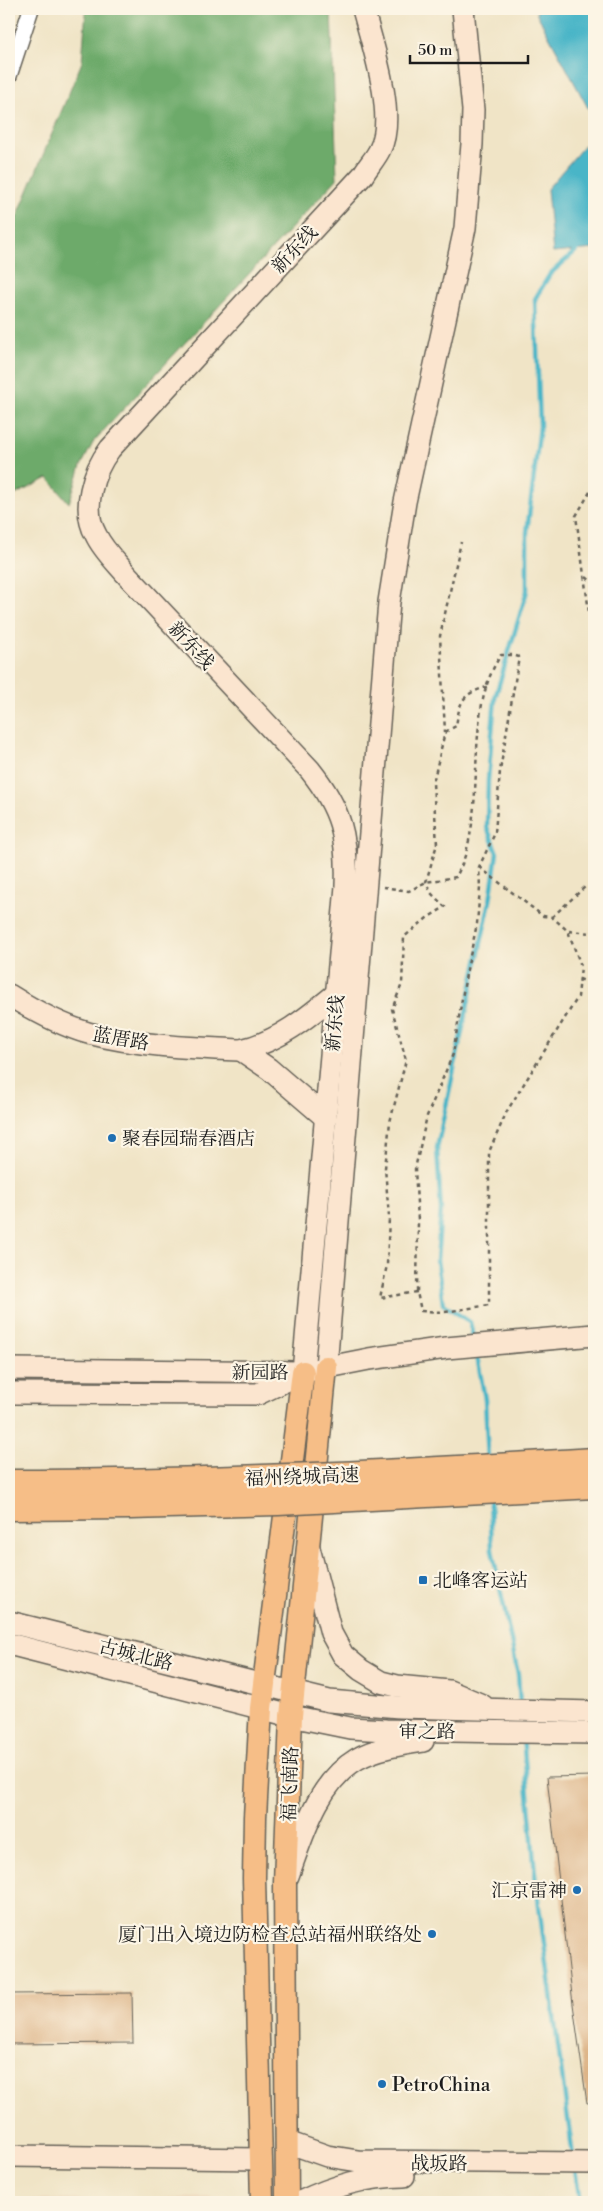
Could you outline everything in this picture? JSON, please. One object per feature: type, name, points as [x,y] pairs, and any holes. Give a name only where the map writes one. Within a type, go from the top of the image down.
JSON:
[{"type":"highway","name":"福州绕城高速","points":[[9,1483],[169,1481],[446,1470],[594,1460]]},
{"type":"highway","name":"福州绕城高速","points":[[9,1507],[278,1502],[594,1485]]},
{"type":"main road","name":"新东线","points":[[303,1372],[347,862],[343,829],[333,803],[310,770],[126,575],[103,547],[92,528],[89,509],[95,478],[104,457],[110,449],[363,175],[380,149],[384,130],[384,98],[380,74],[363,9]]},
{"type":"main road","name":"新东线","points":[[326,1368],[393,572],[419,433],[465,228],[473,110],[463,9]]},
{"type":"main road","points":[[241,1050],[258,1046],[288,1030],[337,993]]},
{"type":"main road","name":"蓝厝路","points":[[9,995],[50,1018],[89,1033],[135,1042],[241,1050]]},
{"type":"main road","points":[[241,1050],[268,1069],[326,1118]]},
{"type":"main road","points":[[303,1372],[369,1359],[446,1348],[594,1335]]},
{"type":"main road","name":"福飞南路","points":[[287,2202],[285,1883],[291,1716],[326,1368]]},
{"type":"main road","name":"新园路","points":[[9,1369],[303,1372]]},
{"type":"main road","name":"福飞南路","points":[[262,2202],[254,1869],[255,1817],[261,1708],[303,1372]]},
{"type":"main road","name":"新园路","points":[[9,1393],[258,1394],[303,1372]]},
{"type":"main road","points":[[308,1545],[331,1633],[343,1655],[361,1670],[382,1682],[397,1686],[449,1691],[494,1710]]},
{"type":"main road","name":"古城北路","points":[[9,1622],[264,1686]]},
{"type":"main road","name":"古城北路","points":[[9,1644],[261,1708]]},
{"type":"main road","name":"审之路","points":[[264,1686],[329,1701],[376,1705],[594,1712]]},
{"type":"main road","name":"审之路","points":[[261,1708],[328,1724],[369,1730],[594,1734]]},
{"type":"main road","points":[[285,1883],[317,1804],[334,1779],[357,1759],[398,1745],[495,1731]]},
{"type":"main road","name":"战坂路","points":[[287,2142],[327,2156],[358,2162],[556,2170]]},
{"type":"main road","points":[[9,2156],[261,2159]]},
{"type":"main road","name":"战坂路","points":[[300,2202],[348,2183],[376,2177],[590,2170]]},
{"type":"street","points":[[9,76],[31,9]]},
{"type":"path","points":[[594,485],[576,516],[586,577],[594,649]]},
{"type":"path","points":[[417,1292],[380,1298],[387,1265],[389,1217],[384,1168],[390,1122],[406,1060],[392,1009],[402,984],[404,937],[427,918],[445,907],[431,893],[426,882],[436,844],[433,783],[444,732],[440,636],[461,542]]},
{"type":"path","points":[[586,577],[594,583]]},
{"type":"path","points":[[367,885],[409,891],[426,882],[456,877],[466,859],[472,825],[482,711],[490,670],[501,654],[513,655],[518,658],[500,771],[495,833],[479,867],[480,888],[477,924],[466,974],[453,1054],[427,1116],[415,1169],[418,1220],[417,1292],[421,1312],[463,1310],[488,1305],[489,1152],[507,1112],[578,997],[580,966],[568,931],[552,917],[543,916],[479,867]]},
{"type":"path","points":[[444,732],[456,726],[460,702],[473,691],[487,687]]},
{"type":"path","points":[[594,755],[594,768]]},
{"type":"path","points":[[552,917],[586,886],[594,887]]},
{"type":"path","points":[[568,931],[592,932],[594,930]]},
{"type":"path","points":[[579,980],[594,984]]},
{"type":"shaded area","points":[[211,2197],[221,2202],[22,2202],[22,2200]]},
{"type":"green space","points":[[86,9],[331,9],[337,179],[94,441],[81,466],[69,503],[48,478],[9,498],[9,236],[82,62]]},
{"type":"water","points":[[537,9],[594,9],[594,119],[537,14]]},
{"type":"water","points":[[594,134],[594,249],[553,253],[547,189]]},
{"type":"building","name":"汇京雷神","points":[[594,1776],[594,2102],[587,2103],[573,2004],[547,1777]]},
{"type":"building","points":[[132,1993],[133,2043],[9,2044],[9,1994]]},
{"type":"waterway","points":[[474,1341],[470,1322],[443,1304],[437,1260],[441,1210],[437,1148],[490,901],[497,853],[487,827],[488,780],[495,698],[527,591],[527,532],[540,426],[535,299],[550,274],[579,248]]},
{"type":"waterway","points":[[476,1351],[485,1399],[488,1460]]},
{"type":"waterway","points":[[490,1500],[492,1550],[518,1674],[520,1704]]},
{"type":"waterway","points":[[523,1737],[536,1884],[573,2156]]},
{"type":"waterway","points":[[575,2169],[580,2202]]},
{"type":"place","name":"聚春园瑞春酒店","points":[[112,1138]]},
{"type":"place","name":"北峰客运站","points":[[423,1580]]},
{"type":"place","name":"汇京雷神","points":[[577,1890]]},
{"type":"place","name":"厦门出入境边防检查总站福州联络处","points":[[432,1934]]},
{"type":"place","name":"PetroChina","points":[[382,2084]]}]
